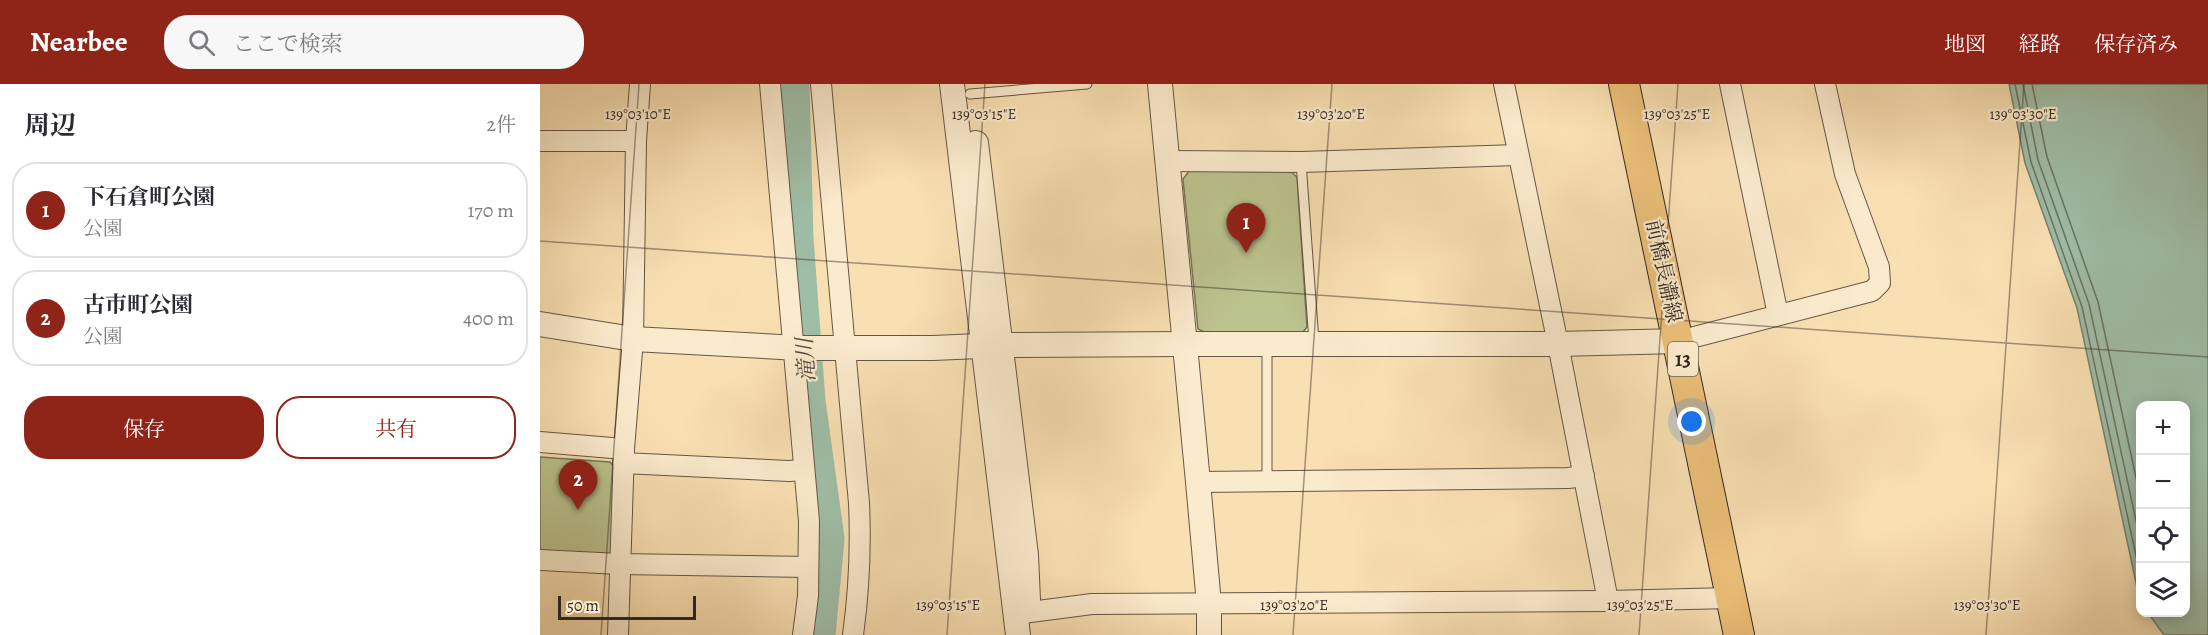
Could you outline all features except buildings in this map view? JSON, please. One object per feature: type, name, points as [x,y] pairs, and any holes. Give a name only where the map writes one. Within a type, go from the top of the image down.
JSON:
[{"type":"main road","name":"前橋長瀞線","points":[[1624,84],[1739,635]]},
{"type":"street","points":[[618,635],[623,456],[633,339],[636,141],[640,84]]},
{"type":"street","points":[[770,84],[796,348],[809,521],[808,596],[802,635]]},
{"type":"street","points":[[821,84],[841,348],[861,539],[853,635]]},
{"type":"street","points":[[1160,84],[1186,344],[1209,604],[1209,635]]},
{"type":"street","points":[[1504,84],[1608,601]]},
{"type":"street","points":[[1730,84],[1778,315]]},
{"type":"street","points":[[540,324],[633,339],[796,348],[1186,344],[1558,344],[1679,341],[1872,291],[1880,283],[1880,267],[1845,174],[1825,84]]},
{"type":"street","points":[[963,87],[993,346],[1026,555],[1023,624],[1092,604],[1608,601],[1730,598]]},
{"type":"street","points":[[540,141],[636,141]]},
{"type":"street","points":[[1168,161],[1301,162],[1518,155]]},
{"type":"street","points":[[540,442],[623,456],[789,471],[804,470]]},
{"type":"street","points":[[1198,482],[1584,476]]},
{"type":"street","points":[[540,560],[619,564],[808,567]]},
{"type":"lane","points":[[963,87],[1087,84]]},
{"type":"lane","points":[[1301,162],[1314,344]]},
{"type":"lane","points":[[1267,345],[1267,482]]},
{"type":"shaded area","points":[[1190,170],[1289,170],[1297,177],[1307,327],[1303,332],[1207,333],[1198,329],[1183,179]]},
{"type":"shaded area","points":[[540,457],[610,462],[617,470],[616,550],[607,557],[540,555]]},
{"type":"water","points":[[2009,84],[2208,84],[2208,635],[2164,635],[2151,617],[2190,617],[2190,401],[2136,401],[2136,582],[2077,308],[2025,163]]},
{"type":"waterway","name":"滝川","points":[[793,84],[797,238],[809,401],[828,539],[819,635]]},
{"type":"place","name":"下石倉町公園","points":[[1246,253]]},
{"type":"place","name":"古市町公園","points":[[578,510]]}]
